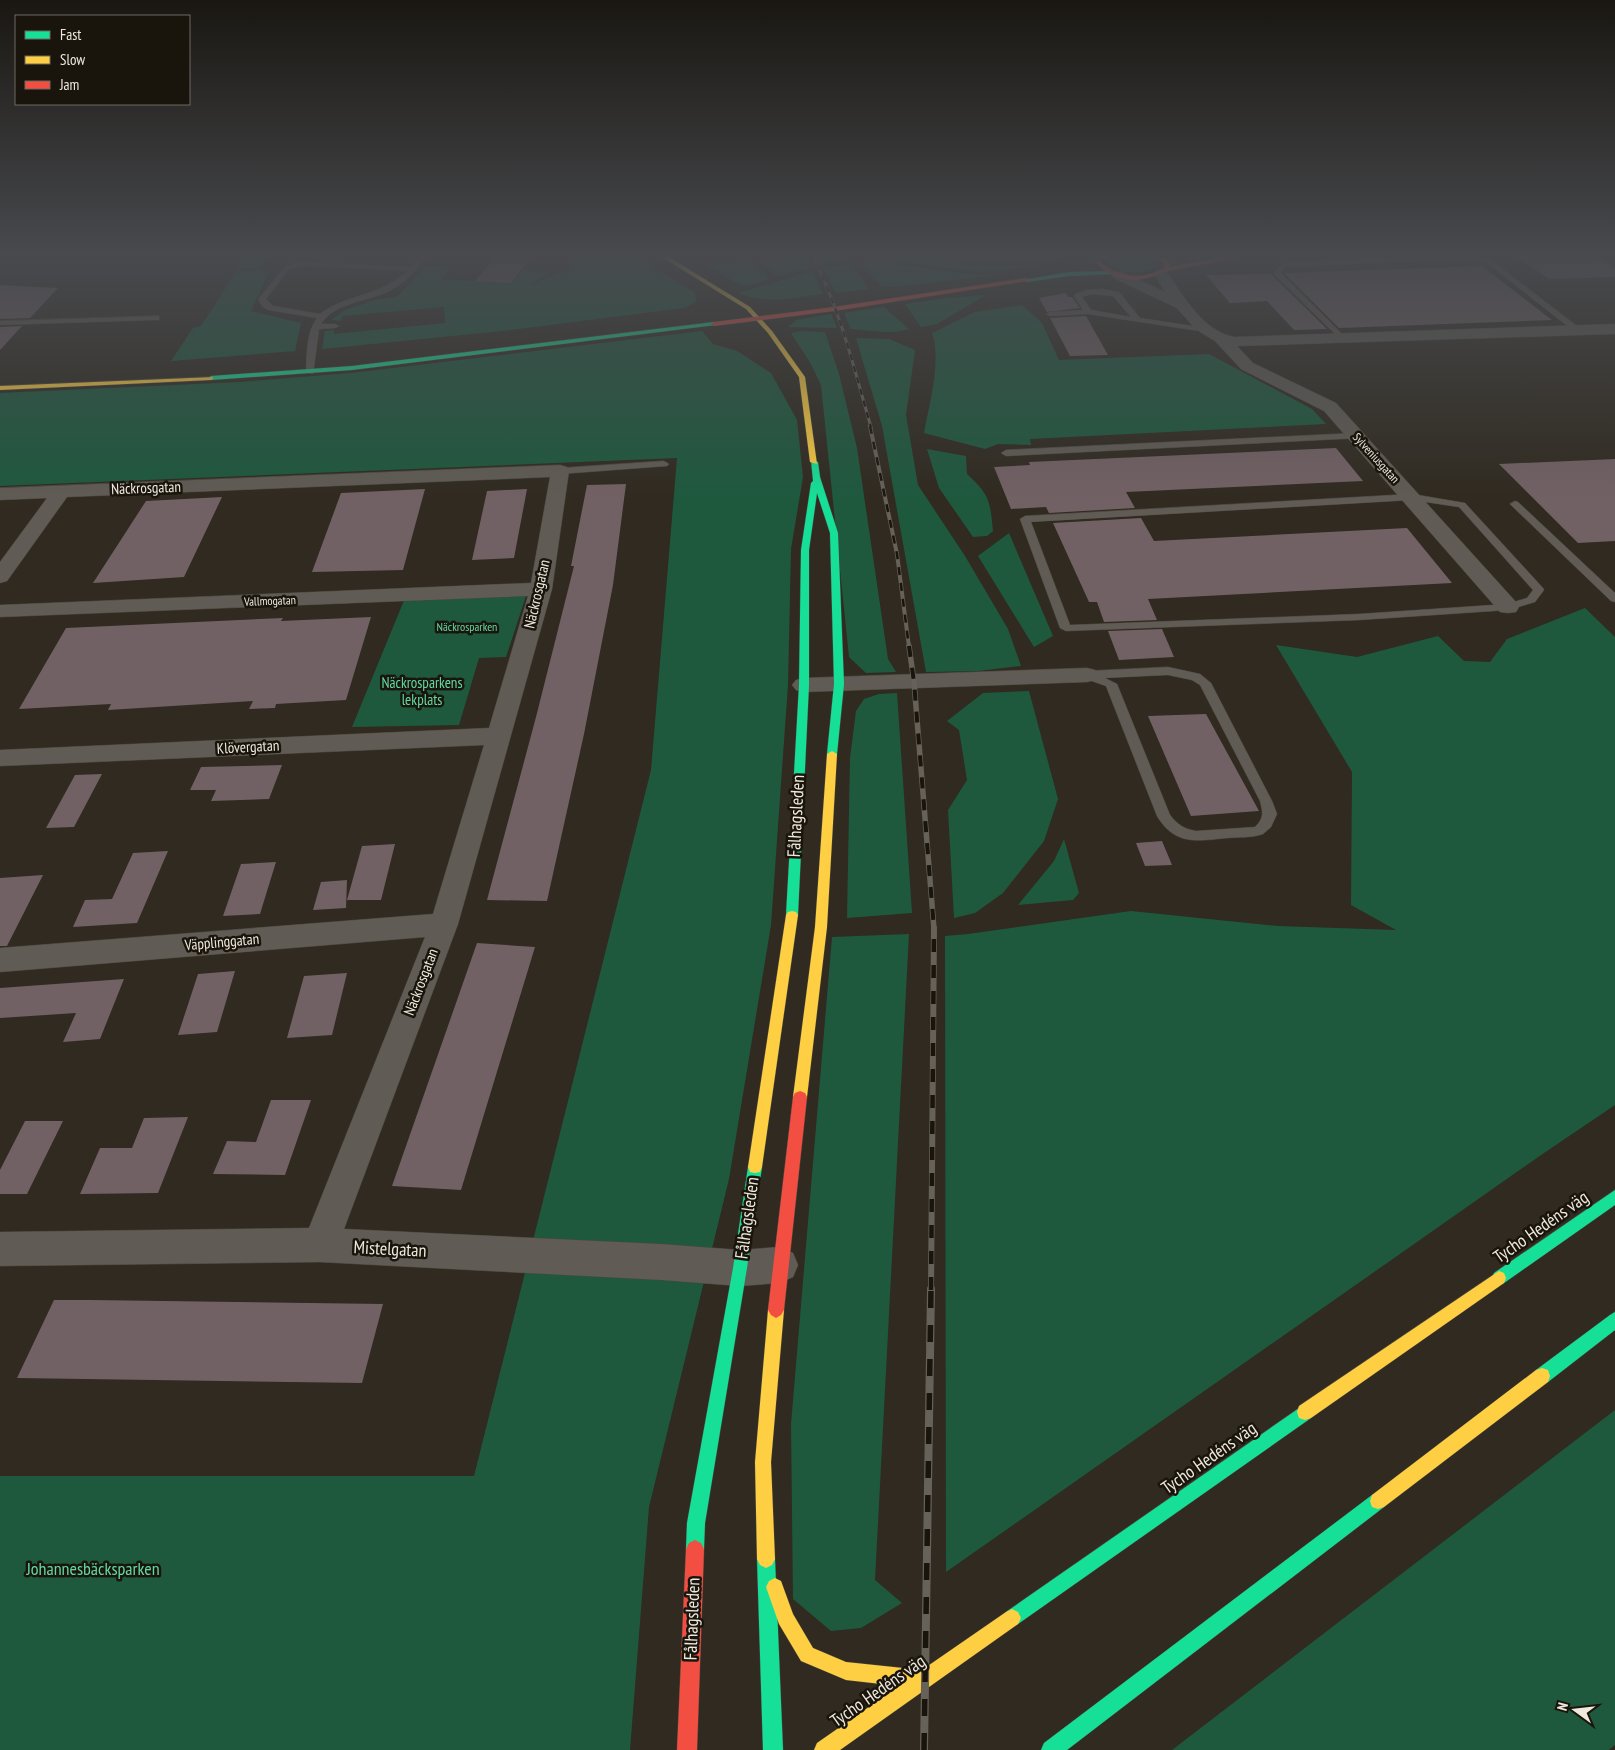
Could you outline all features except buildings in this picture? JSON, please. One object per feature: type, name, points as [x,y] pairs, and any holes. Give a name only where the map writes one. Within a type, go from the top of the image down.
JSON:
[{"type":"main road","points":[[459,343],[521,336]]},
{"type":"main road","points":[[0,388],[116,384],[310,372],[618,336]]},
{"type":"main road","name":"Fålhagsleden","points":[[773,336],[802,377],[816,477],[834,533],[838,684],[828,793],[821,927],[780,1265],[763,1462],[773,1750]]},
{"type":"main road","name":"Fålhagsleden","points":[[687,1750],[696,1522],[740,1268],[791,926],[804,685],[805,550],[816,477]]},
{"type":"main road","name":"Tycho Hedéns väg","points":[[824,1750],[926,1680],[1228,1465],[1615,1197]]},
{"type":"main road","points":[[1051,1750],[1615,1320]]},
{"type":"main road","points":[[766,1561],[785,1618],[807,1655],[846,1671],[926,1680]]},
{"type":"street","name":"Sylveniusgatan","points":[[1215,336],[1247,366],[1330,406],[1508,607]]},
{"type":"street","points":[[1217,336],[1242,342],[1429,336]]},
{"type":"street","name":"Näckrosgatan","points":[[0,494],[560,471],[541,589],[444,924],[320,1245]]},
{"type":"street","points":[[0,577],[62,491]]},
{"type":"street","name":"Vallmogatan","points":[[0,611],[541,589]]},
{"type":"street","points":[[804,685],[1087,675]]},
{"type":"street","name":"Klövergatan","points":[[0,758],[497,736]]},
{"type":"street","name":"Väpplinggatan","points":[[0,960],[444,924]]},
{"type":"street","name":"Mistelgatan","points":[[0,1249],[320,1245],[661,1262],[740,1268],[780,1265]]},
{"type":"lane","points":[[310,372],[310,358],[314,336]]},
{"type":"lane","points":[[1339,336],[1342,339]]},
{"type":"lane","points":[[1006,453],[1357,436]]},
{"type":"lane","points":[[560,471],[664,464]]},
{"type":"lane","points":[[1412,497],[1462,505],[1539,590],[1531,600],[1508,607],[1359,617],[1066,628],[1025,519],[1412,497]]},
{"type":"lane","points":[[1515,504],[1615,599]]},
{"type":"lane","points":[[1168,671],[1196,677],[1205,683],[1266,801],[1270,814],[1266,824],[1258,831],[1196,836],[1184,834],[1172,827],[1164,816],[1111,684],[1087,675],[1168,671]]},
{"type":"green space","points":[[188,336],[298,336],[295,351],[171,361]]},
{"type":"green space","points":[[324,336],[455,336],[322,349]]},
{"type":"green space","name":"Johannesbäcksparken","points":[[663,336],[706,336],[713,344],[737,351],[771,373],[797,420],[803,477],[791,549],[788,685],[771,925],[729,1179],[649,1507],[630,1750],[0,1750],[0,1476],[474,1476],[651,770],[677,458],[0,486],[0,393],[240,382],[351,373]]},
{"type":"green space","points":[[793,336],[826,336],[839,374],[857,448],[888,659],[896,672],[866,673],[849,657],[821,385],[811,364]]},
{"type":"green space","points":[[933,336],[1048,336],[1059,360],[1209,354],[1312,409],[1326,424],[1030,439],[1031,445],[998,444],[985,449],[924,433],[935,369],[935,344]]},
{"type":"green space","points":[[856,338],[889,339],[915,350],[906,415],[918,485],[965,556],[1008,629],[1021,666],[978,671],[926,672],[882,426]]},
{"type":"green space","points":[[927,449],[966,456],[967,474],[985,493],[990,505],[993,531],[987,536],[973,537],[939,488]]},
{"type":"green space","points":[[1009,533],[1053,636],[1034,647],[978,556]]},
{"type":"green space","points":[[527,593],[506,657],[479,658],[459,725],[352,727],[405,598]]},
{"type":"green space","points":[[1585,608],[1615,637],[1615,1105],[946,1572],[945,936],[1131,911],[1278,926],[1396,930],[1351,905],[1352,772],[1276,645],[1357,657],[1438,636],[1464,661],[1490,662],[1507,639]]},
{"type":"green space","points":[[1029,691],[1058,799],[1044,841],[1003,893],[975,913],[954,918],[948,810],[967,780],[959,730],[947,721],[983,693]]},
{"type":"green space","points":[[897,693],[912,913],[847,918],[850,758],[856,711],[864,699],[879,694]]},
{"type":"green space","points":[[1064,839],[1079,893],[1073,900],[1018,905],[1054,861]]},
{"type":"green space","points":[[909,934],[875,1580],[902,1603],[861,1628],[831,1631],[793,1599],[791,1424],[832,937]]},
{"type":"green space","points":[[1615,1410],[1615,1745],[1609,1750],[1172,1750]]},
{"type":"railway","points":[[844,336],[871,427]]},
{"type":"railway","points":[[870,426],[897,554],[909,647]]},
{"type":"railway","points":[[909,646],[914,682],[934,929]]},
{"type":"railway","points":[[931,1290],[934,929]]},
{"type":"railway","points":[[924,1750],[931,1289]]},
{"type":"traffic: fast","points":[[211,378],[352,368],[618,336]]},
{"type":"traffic: fast","points":[[814,462],[816,477],[834,533],[839,684],[832,754]]},
{"type":"traffic: fast","points":[[792,915],[804,685],[805,550],[815,483]]},
{"type":"traffic: fast","points":[[695,1549],[696,1523],[740,1268],[755,1167]]},
{"type":"traffic: fast","points":[[1499,1278],[1615,1197]]},
{"type":"traffic: fast","points":[[1542,1376],[1615,1320]]},
{"type":"traffic: fast","points":[[1012,1618],[1305,1412]]},
{"type":"traffic: fast","points":[[1051,1750],[1378,1501]]},
{"type":"traffic: fast","points":[[766,1559],[773,1750]]},
{"type":"traffic: slow","points":[[773,336],[802,377],[814,462]]},
{"type":"traffic: slow","points":[[0,388],[211,378]]},
{"type":"traffic: slow","points":[[800,1097],[821,927],[832,754]]},
{"type":"traffic: slow","points":[[755,1167],[792,915]]},
{"type":"traffic: slow","points":[[1305,1412],[1499,1278]]},
{"type":"traffic: slow","points":[[766,1559],[763,1462],[776,1310]]},
{"type":"traffic: slow","points":[[1378,1501],[1542,1376]]},
{"type":"traffic: slow","points":[[775,1587],[785,1618],[807,1655],[846,1671],[926,1680]]},
{"type":"traffic: slow","points":[[824,1750],[1012,1618]]},
{"type":"traffic: jam","points":[[776,1310],[800,1097]]},
{"type":"traffic: jam","points":[[687,1750],[695,1549]]},
{"type":"park label","name":"Näckrosparken","points":[[467,627]]},
{"type":"park label","name":"Näckrosparkens lekplats","points":[[422,692]]}]
